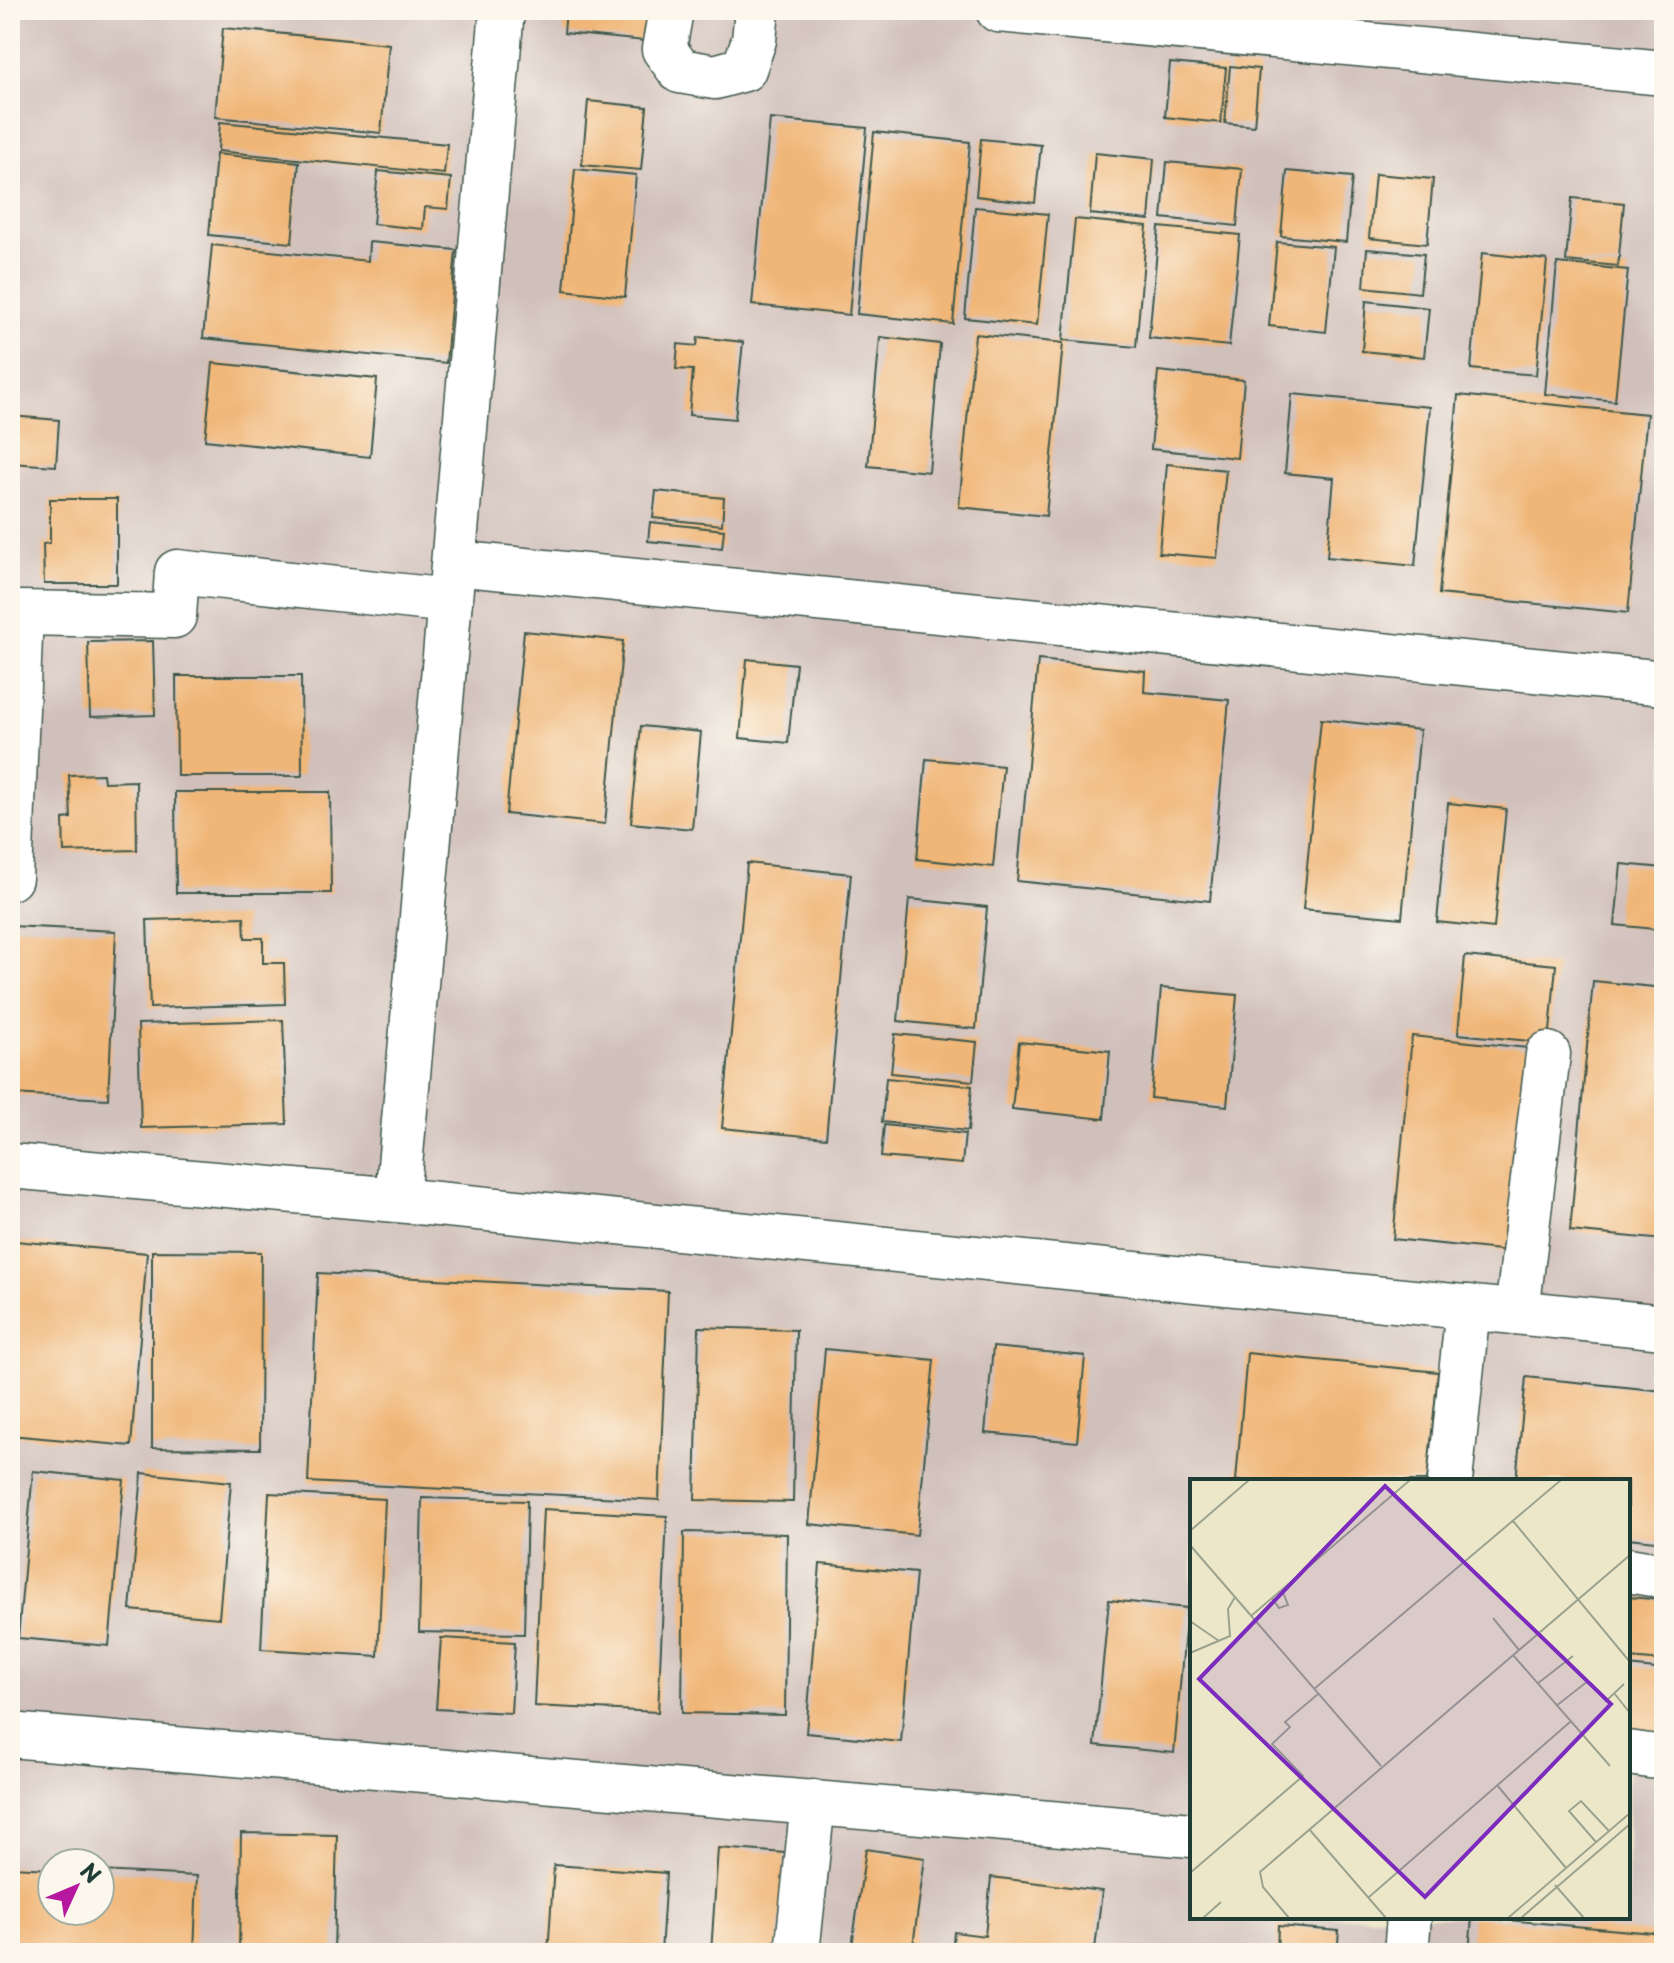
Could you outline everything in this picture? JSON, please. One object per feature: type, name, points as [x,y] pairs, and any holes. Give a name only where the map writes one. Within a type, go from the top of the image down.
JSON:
[{"type":"lane","points":[[397,1200],[502,10]]},
{"type":"lane","points":[[671,10],[664,49],[680,71],[715,77],[744,69],[754,40],[757,10]]},
{"type":"lane","points":[[998,10],[1664,73]]},
{"type":"lane","points":[[10,878],[21,613],[174,616],[177,572],[452,582],[1664,683]]},
{"type":"lane","points":[[1517,1312],[1548,1054]]},
{"type":"lane","points":[[10,1166],[397,1200],[1664,1327]]},
{"type":"lane","points":[[1450,1479],[1468,1307]]},
{"type":"lane","points":[[1630,1570],[1664,1576]]},
{"type":"lane","points":[[10,1735],[1190,1835]]},
{"type":"lane","points":[[1630,1753],[1664,1758]]},
{"type":"lane","points":[[797,1953],[813,1802]]},
{"type":"lane","points":[[1406,1953],[1409,1919]]},
{"type":"shaded area","points":[[10,10],[1664,10],[1664,1953],[10,1953]]},
{"type":"building","points":[[566,10],[658,13],[655,42],[564,33]]},
{"type":"building","points":[[223,28],[389,44],[381,133],[215,117]]},
{"type":"building","points":[[1170,63],[1226,68],[1221,123],[1165,117]]},
{"type":"building","points":[[1230,66],[1259,69],[1254,126],[1225,123]]},
{"type":"building","points":[[588,101],[647,107],[641,170],[582,165]]},
{"type":"building","points":[[770,119],[867,128],[849,315],[752,305]]},
{"type":"building","points":[[220,122],[447,144],[444,174],[218,151]]},
{"type":"building","points":[[874,132],[970,142],[953,324],[857,314]]},
{"type":"building","points":[[981,139],[1041,145],[1035,203],[976,196]]},
{"type":"building","points":[[1095,153],[1154,159],[1149,220],[1090,214]]},
{"type":"building","points":[[216,154],[299,162],[292,243],[209,235]]},
{"type":"building","points":[[1167,162],[1242,169],[1237,226],[1162,218]]},
{"type":"building","points":[[575,169],[636,175],[625,297],[564,290]]},
{"type":"building","points":[[378,171],[451,178],[448,209],[425,207],[423,229],[373,224]]},
{"type":"building","points":[[1287,171],[1352,177],[1346,242],[1281,236]]},
{"type":"building","points":[[1375,174],[1433,179],[1427,244],[1369,238]]},
{"type":"building","points":[[1572,198],[1624,203],[1618,266],[1566,261]]},
{"type":"building","points":[[975,207],[1048,214],[1037,325],[965,318]]},
{"type":"building","points":[[1075,219],[1147,226],[1136,347],[1063,340]]},
{"type":"building","points":[[1159,227],[1240,235],[1229,346],[1149,338]]},
{"type":"building","points":[[369,242],[456,250],[446,363],[203,338],[212,245],[368,261]]},
{"type":"building","points":[[1277,242],[1334,247],[1326,332],[1269,326]]},
{"type":"building","points":[[1367,249],[1424,254],[1420,293],[1364,287]]},
{"type":"building","points":[[1482,253],[1547,260],[1536,375],[1471,369]]},
{"type":"building","points":[[1557,263],[1628,270],[1615,401],[1545,394]]},
{"type":"building","points":[[1366,301],[1429,308],[1424,357],[1362,351]]},
{"type":"building","points":[[975,334],[1063,343],[1046,516],[959,507]]},
{"type":"building","points":[[698,337],[743,342],[735,419],[689,415],[693,370],[676,369],[678,344],[697,346]]},
{"type":"building","points":[[880,337],[940,344],[929,472],[868,466]]},
{"type":"building","points":[[1664,345],[1664,378],[1659,377]]},
{"type":"building","points":[[213,363],[377,379],[370,457],[205,440]]},
{"type":"building","points":[[1158,371],[1244,380],[1237,458],[1151,449]]},
{"type":"building","points":[[1292,394],[1430,407],[1415,566],[1327,557],[1334,478],[1285,473]]},
{"type":"building","points":[[1458,395],[1647,414],[1628,613],[1439,594]]},
{"type":"building","points":[[10,416],[59,420],[56,466],[10,463]]},
{"type":"building","points":[[1167,464],[1226,470],[1217,558],[1159,553]]},
{"type":"building","points":[[656,491],[724,498],[722,525],[653,518]]},
{"type":"building","points":[[50,499],[117,499],[117,584],[44,584],[43,544],[50,543]]},
{"type":"building","points":[[650,522],[724,530],[722,548],[648,541]]},
{"type":"building","points":[[524,631],[623,641],[605,824],[506,814]]},
{"type":"building","points":[[153,641],[155,715],[90,717],[88,642]]},
{"type":"building","points":[[747,659],[796,664],[788,743],[740,738]]},
{"type":"building","points":[[1038,660],[1145,671],[1144,692],[1229,700],[1210,901],[1017,881]]},
{"type":"building","points":[[176,676],[301,676],[302,776],[177,776]]},
{"type":"building","points":[[1321,719],[1420,730],[1402,918],[1303,909]]},
{"type":"building","points":[[641,726],[701,732],[692,829],[631,823]]},
{"type":"building","points":[[926,759],[1003,766],[993,867],[917,859]]},
{"type":"building","points":[[103,774],[104,782],[136,781],[137,850],[64,852],[63,819],[71,818],[69,775]]},
{"type":"building","points":[[175,792],[330,792],[331,893],[176,893]]},
{"type":"building","points":[[1448,803],[1506,809],[1494,928],[1437,922]]},
{"type":"building","points":[[747,863],[851,874],[826,1138],[722,1128]]},
{"type":"building","points":[[1621,864],[1664,868],[1664,930],[1615,925]]},
{"type":"building","points":[[909,899],[987,907],[976,1029],[898,1021]]},
{"type":"building","points":[[244,917],[245,938],[263,938],[263,963],[284,963],[285,1004],[150,1008],[147,920]]},
{"type":"building","points":[[10,926],[116,931],[108,1099],[10,1094]]},
{"type":"building","points":[[1465,956],[1556,965],[1549,1043],[1458,1034]]},
{"type":"building","points":[[1593,981],[1664,988],[1664,1240],[1570,1231]]},
{"type":"building","points":[[1161,988],[1237,995],[1227,1106],[1151,1098]]},
{"type":"building","points":[[283,1020],[287,1124],[141,1128],[138,1024]]},
{"type":"building","points":[[895,1034],[977,1042],[973,1081],[891,1073]]},
{"type":"building","points":[[1412,1036],[1538,1049],[1519,1252],[1393,1239]]},
{"type":"building","points":[[1019,1042],[1110,1051],[1104,1119],[1012,1109]]},
{"type":"building","points":[[886,1078],[972,1086],[968,1131],[882,1122]]},
{"type":"building","points":[[884,1125],[965,1134],[962,1164],[881,1157]]},
{"type":"building","points":[[15,1241],[147,1253],[131,1446],[10,1435],[10,1304]]},
{"type":"building","points":[[152,1251],[261,1252],[260,1449],[152,1448]]},
{"type":"building","points":[[318,1273],[668,1291],[659,1500],[308,1482]]},
{"type":"building","points":[[699,1327],[796,1330],[793,1502],[695,1500]]},
{"type":"building","points":[[993,1347],[1085,1356],[1077,1442],[985,1433]]},
{"type":"building","points":[[825,1349],[934,1360],[917,1535],[809,1524]]},
{"type":"building","points":[[1247,1353],[1438,1372],[1427,1479],[1236,1479]]},
{"type":"building","points":[[1526,1377],[1664,1391],[1664,1542],[1630,1538],[1630,1479],[1516,1479]]},
{"type":"building","points":[[33,1471],[124,1480],[109,1646],[18,1638]]},
{"type":"building","points":[[142,1473],[231,1482],[219,1618],[130,1610]]},
{"type":"building","points":[[269,1493],[385,1499],[378,1656],[261,1649]]},
{"type":"building","points":[[422,1498],[527,1501],[524,1634],[419,1632]]},
{"type":"building","points":[[543,1509],[667,1516],[658,1712],[534,1706]]},
{"type":"building","points":[[684,1532],[787,1534],[785,1715],[682,1713]]},
{"type":"building","points":[[820,1564],[916,1573],[901,1742],[806,1733]]},
{"type":"building","points":[[1630,1597],[1664,1600],[1664,1661],[1630,1658]]},
{"type":"building","points":[[1109,1600],[1187,1608],[1174,1753],[1095,1745]]},
{"type":"building","points":[[441,1638],[515,1642],[511,1713],[436,1709]]},
{"type":"building","points":[[1630,1666],[1664,1670],[1664,1737],[1630,1733]]},
{"type":"building","points":[[241,1833],[337,1835],[334,1953],[239,1953]]},
{"type":"building","points":[[718,1848],[785,1853],[778,1953],[711,1953]]},
{"type":"building","points":[[866,1849],[925,1858],[912,1953],[851,1953]]},
{"type":"building","points":[[554,1865],[666,1873],[661,1953],[548,1953]]},
{"type":"building","points":[[10,1867],[36,1868],[36,1927],[116,1927],[116,1872],[197,1876],[194,1953],[10,1953]]},
{"type":"building","points":[[991,1877],[1102,1891],[1095,1949],[1114,1953],[952,1953],[954,1932],[985,1936]]},
{"type":"building","points":[[1472,1919],[1664,1934],[1664,1953],[1469,1953]]},
{"type":"building","points":[[1278,1926],[1339,1931],[1337,1953],[1277,1953]]}]
